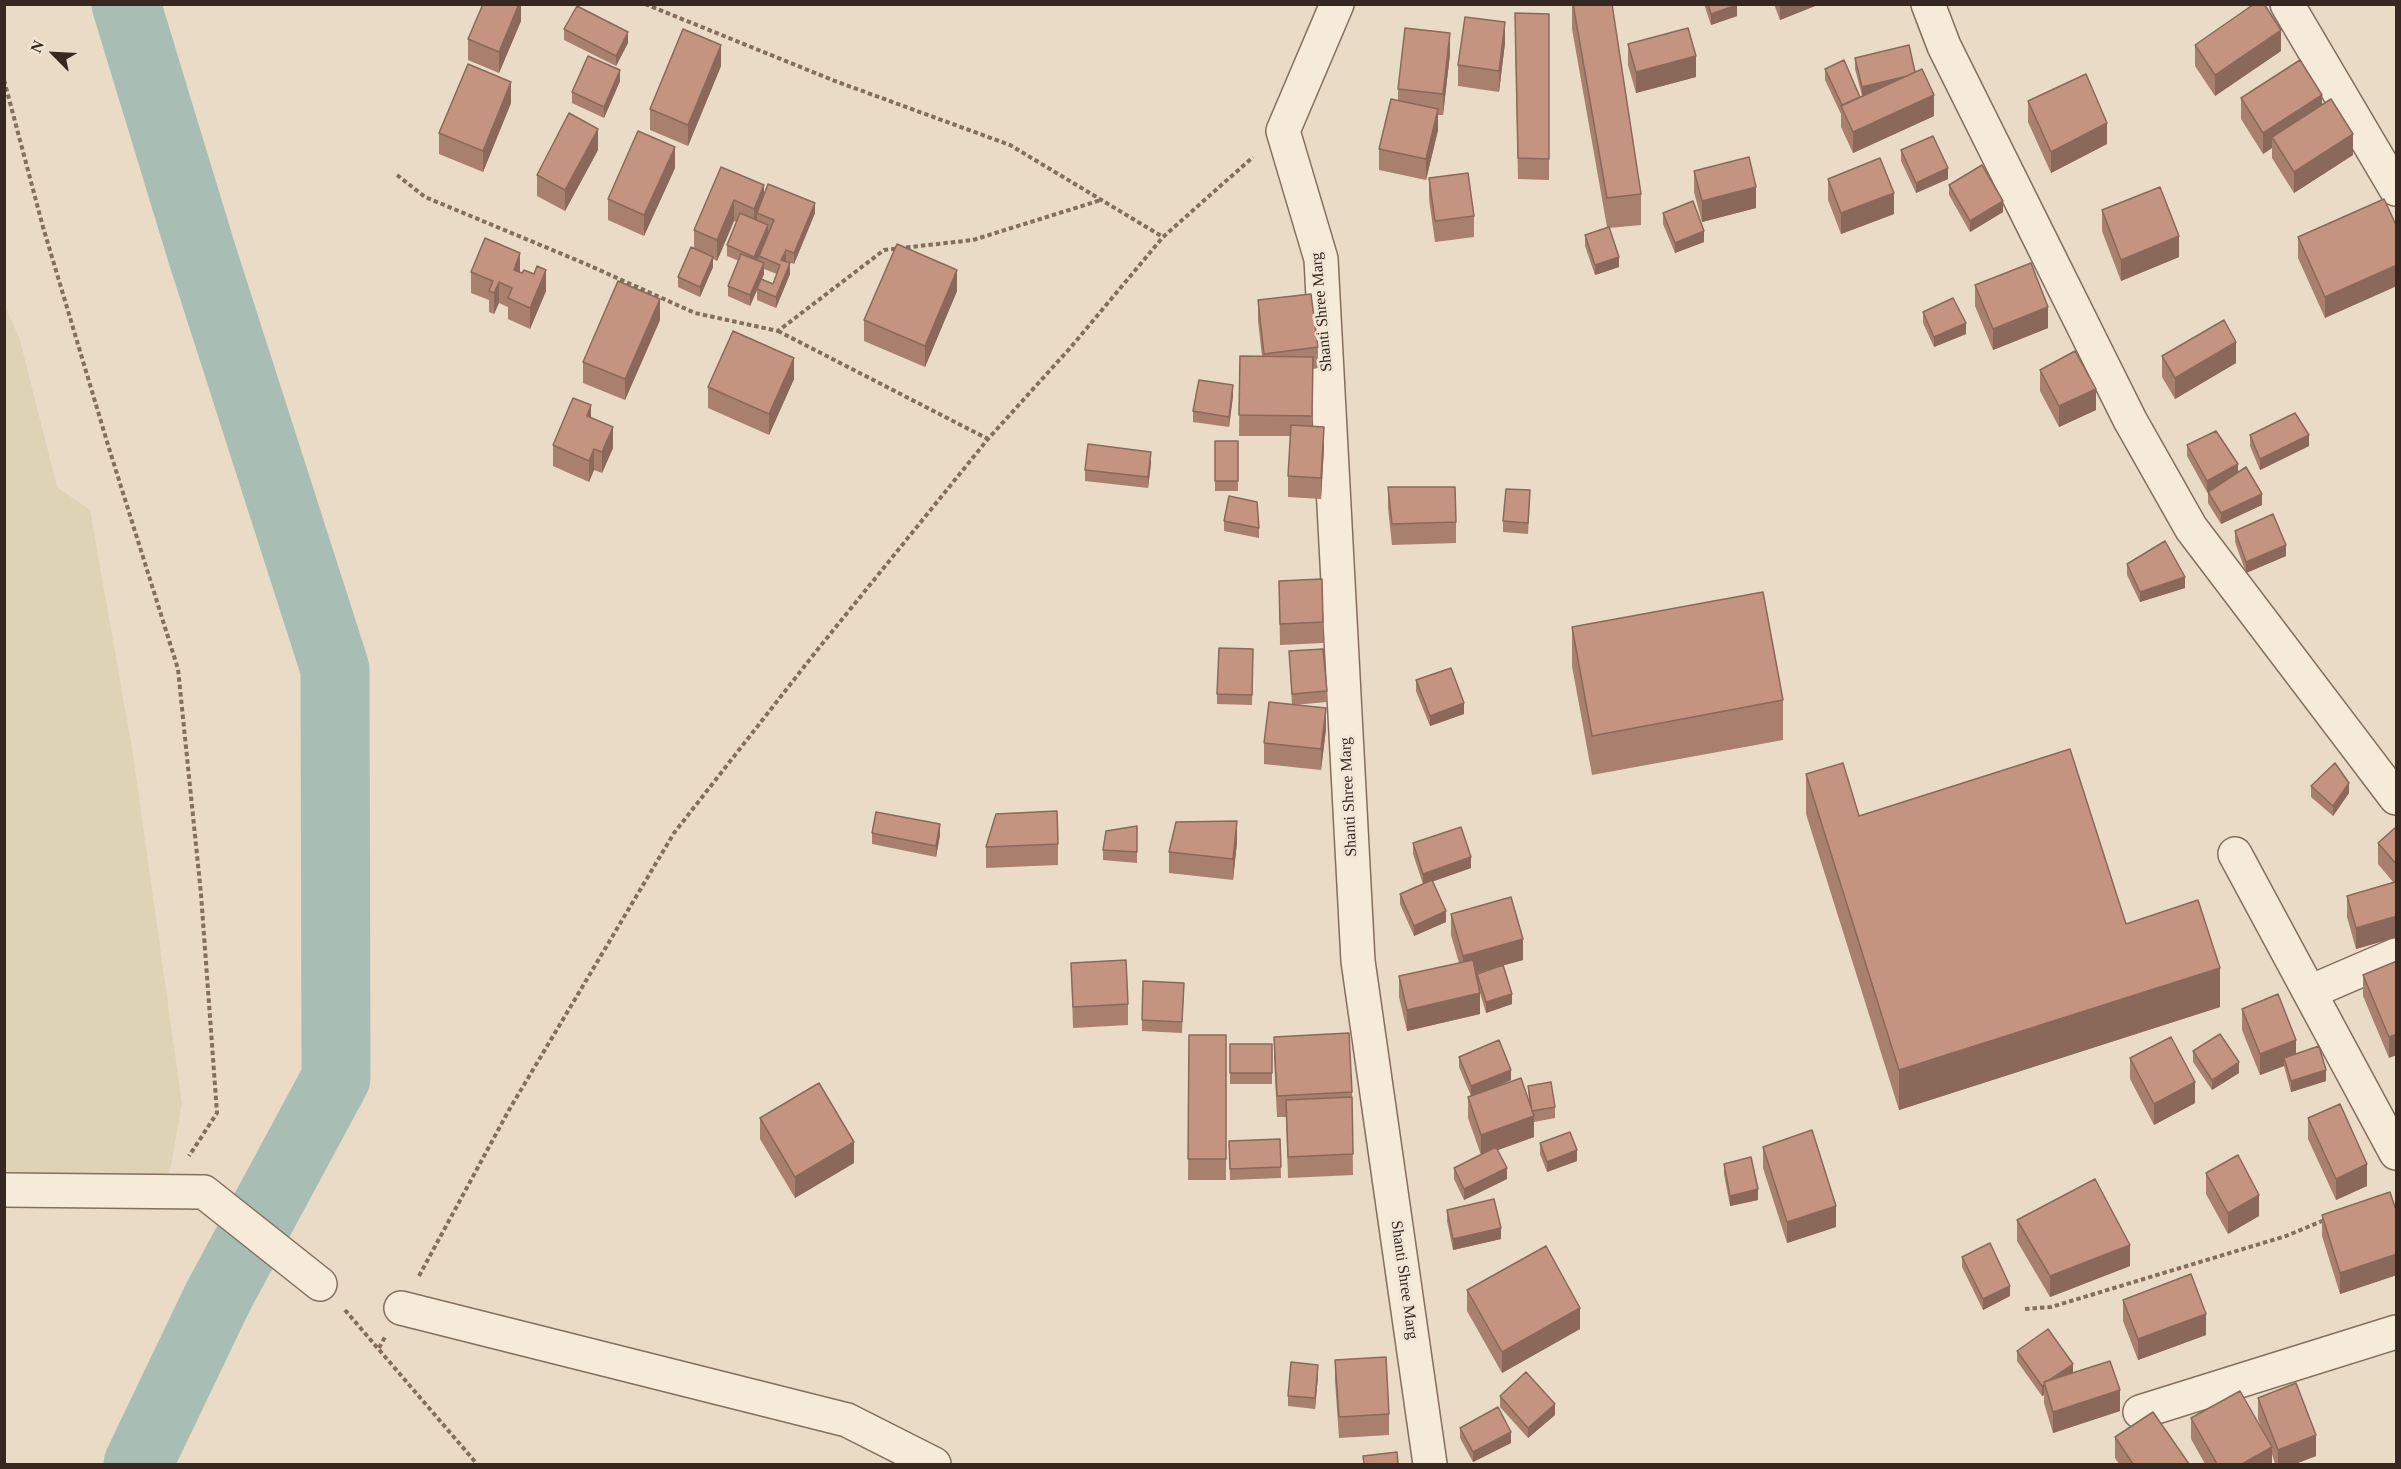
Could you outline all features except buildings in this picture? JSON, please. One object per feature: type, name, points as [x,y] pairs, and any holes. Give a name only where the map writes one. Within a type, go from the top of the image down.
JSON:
[{"type":"street","points":[[1282,131],[1337,4]]},
{"type":"street","points":[[1928,4],[1944,46],[2130,420],[2191,528],[2397,798]]},
{"type":"street","points":[[2286,4],[2397,189]]},
{"type":"street","name":"Shanti Shree Marg","points":[[1282,131],[1321,259],[1358,961],[1430,1464]]},
{"type":"street","points":[[2235,855],[2397,1153]]},
{"type":"street","points":[[2310,992],[2397,955]]},
{"type":"street","points":[[4,1190],[204,1192],[320,1284]]},
{"type":"street","points":[[401,1308],[846,1420],[934,1464]]},
{"type":"street","points":[[2140,1412],[2397,1332]]},
{"type":"path","points":[[645,4],[834,81],[1010,145],[1163,237]]},
{"type":"path","points":[[4,80],[43,227],[104,434],[178,669],[201,894],[217,1113],[166,1192]]},
{"type":"path","points":[[379,1348],[509,1110],[674,833],[818,649],[988,439],[1071,347],[1163,237],[1282,131]]},
{"type":"path","points":[[397,175],[425,197],[695,312],[778,332],[988,439]]},
{"type":"path","points":[[778,332],[884,250],[973,240],[1101,200]]},
{"type":"path","points":[[2025,1309],[2050,1307],[2286,1236],[2336,1215]]},
{"type":"path","points":[[320,1284],[379,1348],[477,1464]]},
{"type":"shaded area","points":[[4,303],[20,340],[57,487],[90,510],[133,754],[182,1104],[166,1192],[5,1190]]},
{"type":"waterway","points":[[126,4],[202,254],[335,669],[336,1078],[218,1297],[138,1464]]}]
